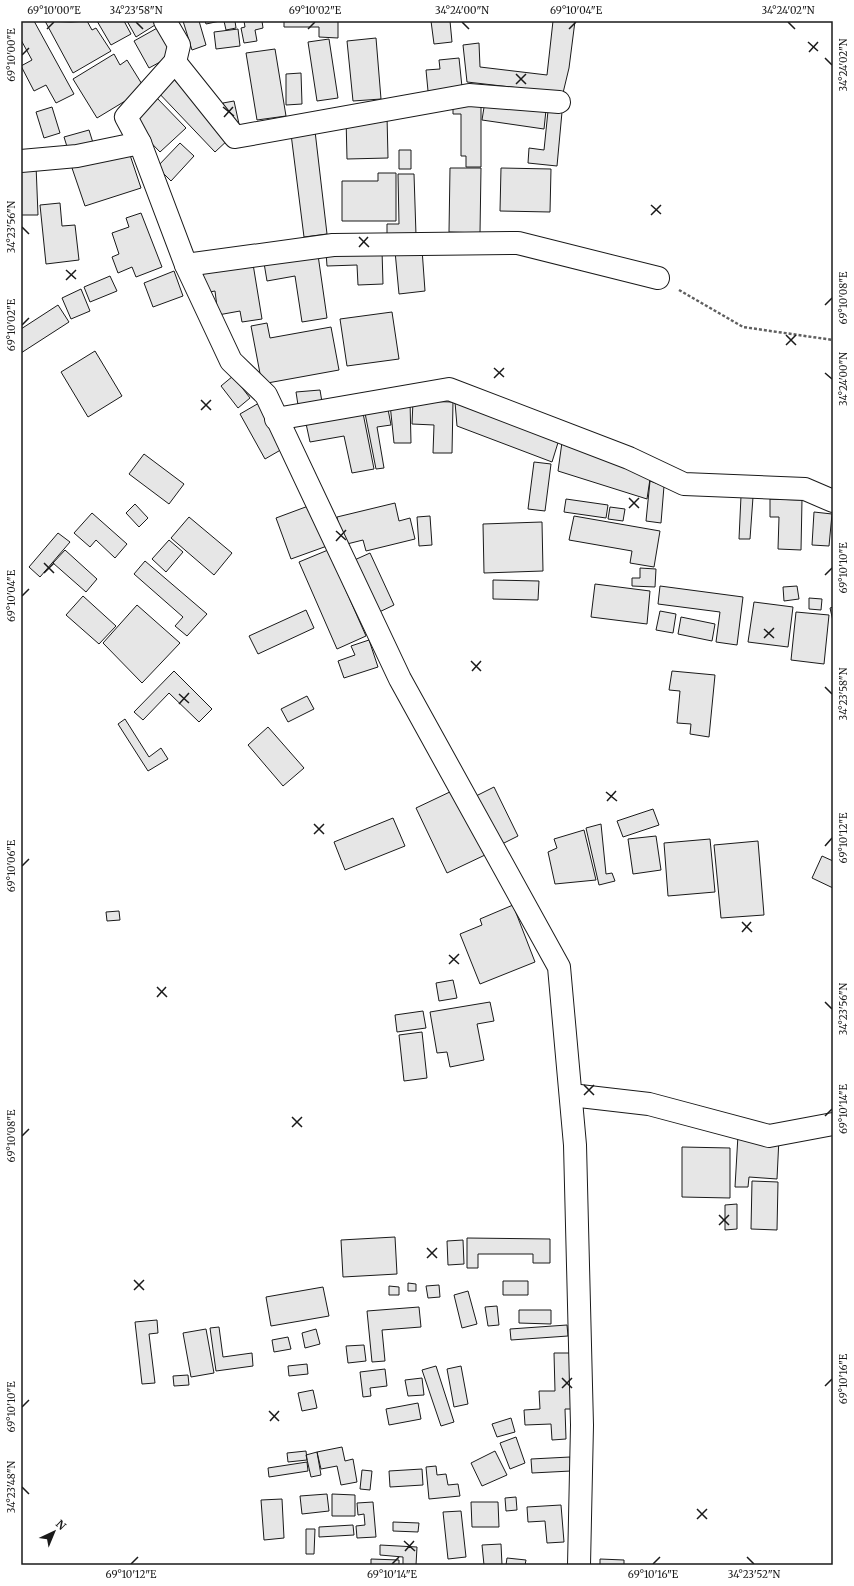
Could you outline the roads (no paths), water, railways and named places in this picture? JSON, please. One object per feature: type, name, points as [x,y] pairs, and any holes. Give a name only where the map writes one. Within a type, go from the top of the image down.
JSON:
[{"type":"street","points":[[165,21],[179,45],[175,62],[126,117],[140,143],[186,265],[231,361],[266,394],[400,679],[559,967],[575,1145],[582,1425],[579,1565]]},
{"type":"street","points":[[175,62],[235,137],[469,95],[559,102]]},
{"type":"street","points":[[21,161],[77,156],[140,143]]},
{"type":"street","points":[[186,265],[333,245],[518,243],[658,278]]},
{"type":"street","points":[[276,418],[449,389],[629,458],[684,484],[805,489],[833,501]]},
{"type":"street","points":[[571,1095],[649,1104],[769,1136],[833,1124]]}]
